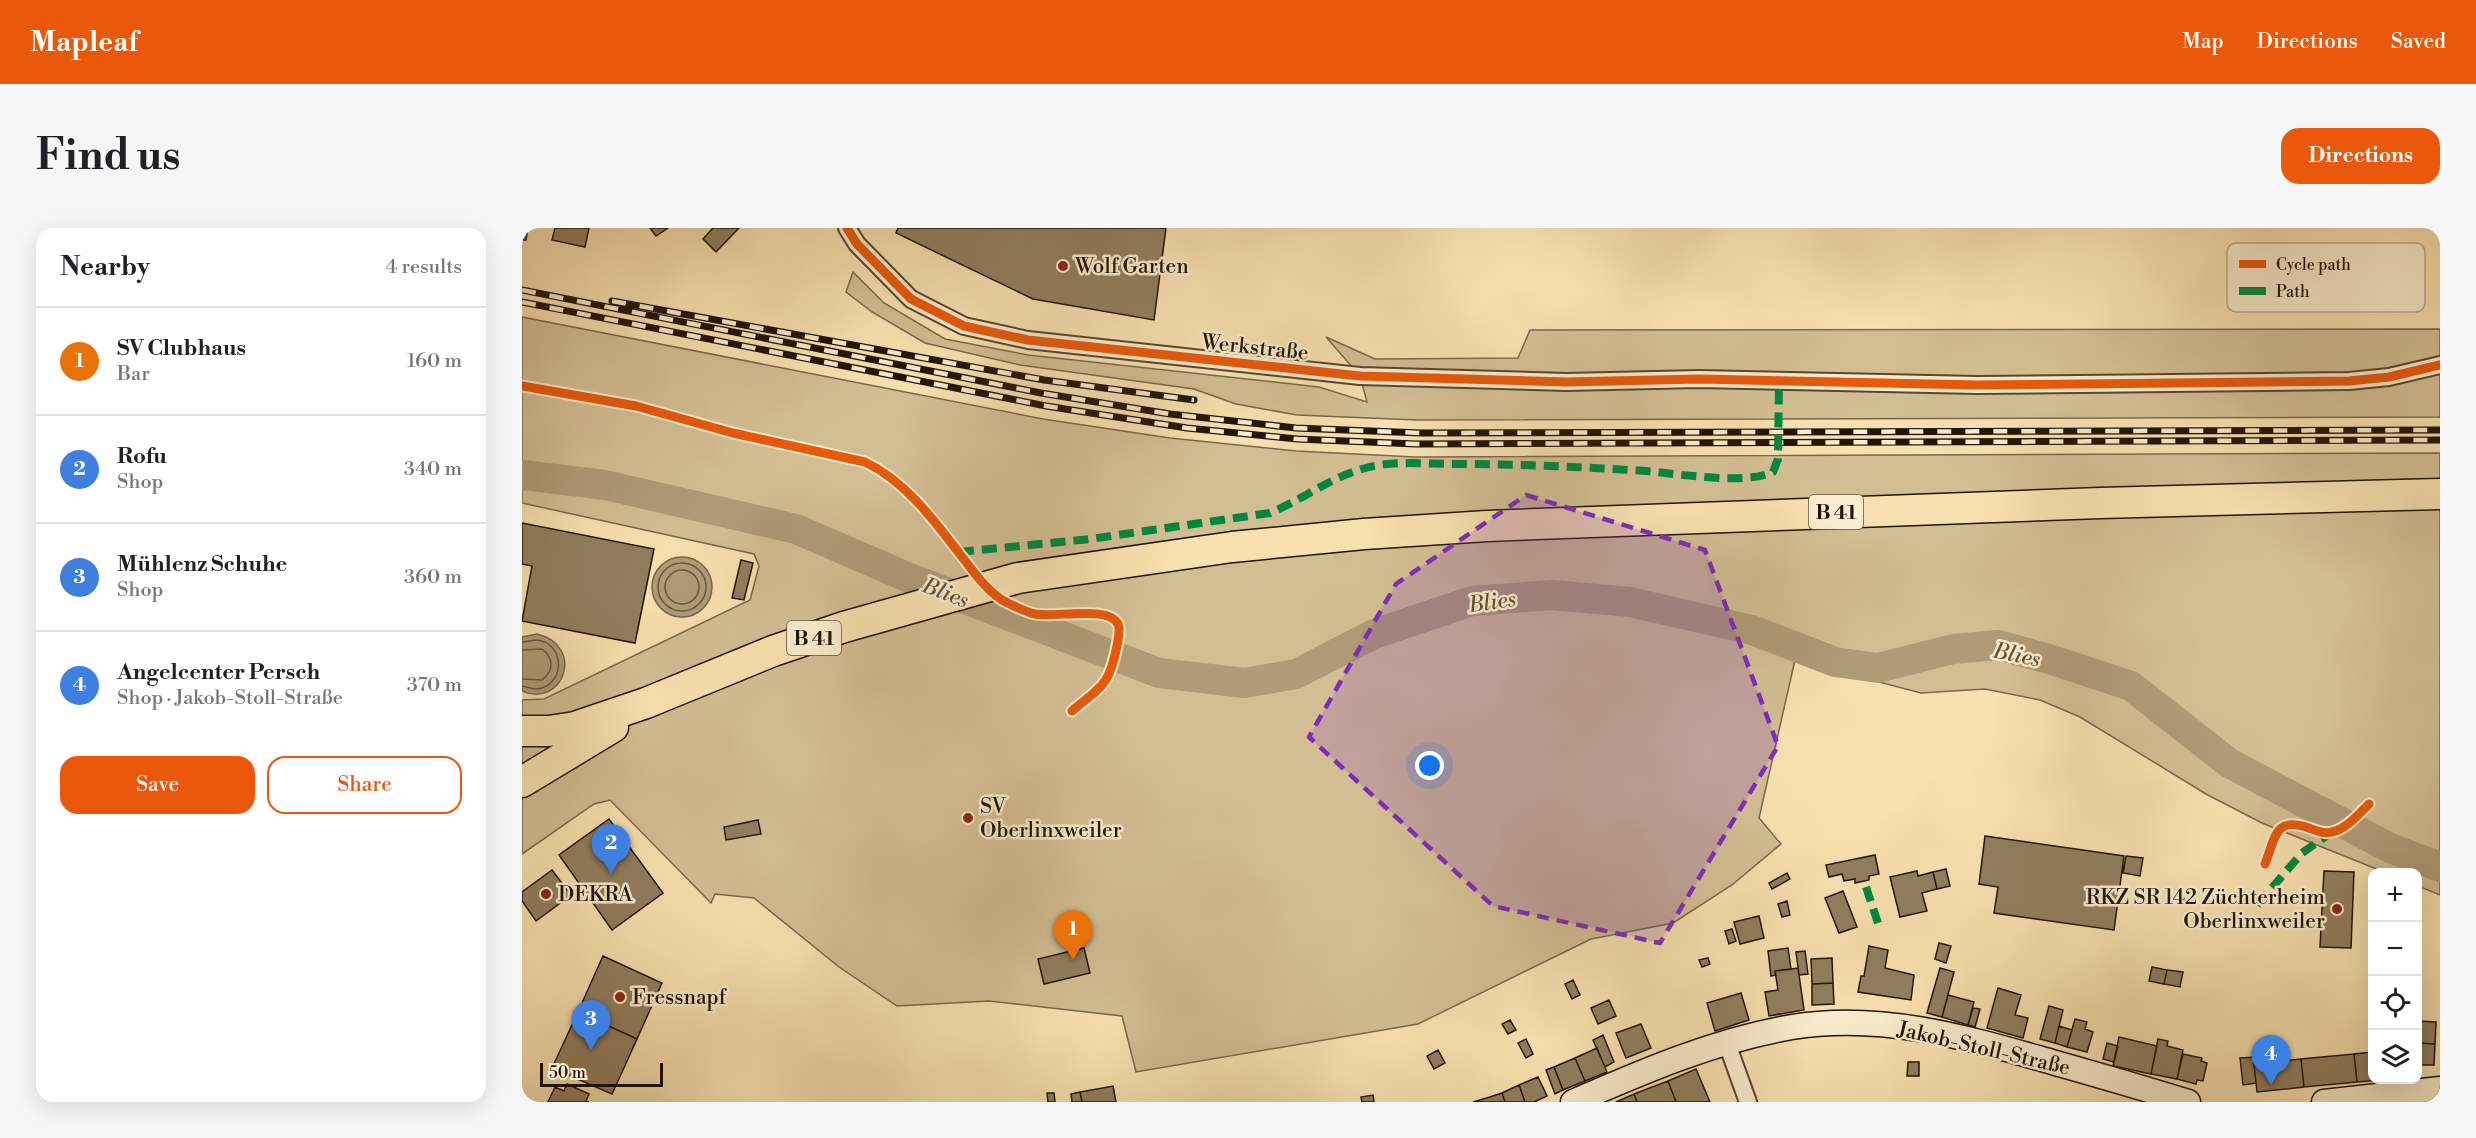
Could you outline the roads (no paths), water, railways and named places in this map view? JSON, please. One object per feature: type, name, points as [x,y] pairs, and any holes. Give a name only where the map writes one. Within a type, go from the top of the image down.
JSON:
[{"type":"highway","name":"B 41","points":[[522,782],[649,706],[709,677],[834,631],[921,604],[1018,578],[1232,547],[1364,534],[1487,526],[2100,503],[2440,494]]},
{"type":"highway","points":[[522,731],[549,731],[575,727],[617,714],[709,677]]},
{"type":"main road","name":"Jakob-Stoll-Straße","points":[[1573,1102],[1635,1075],[1726,1041],[1794,1027],[1842,1022],[1927,1030],[1995,1046],[2188,1102]]},
{"type":"main road","points":[[2324,1102],[2440,1089]]},
{"type":"street","name":"Werkstraße","points":[[847,228],[857,244],[911,299],[964,326],[1028,339],[1360,376],[1566,382],[1699,379],[1977,385],[2349,381],[2389,377],[2440,365]]},
{"type":"street","points":[[1726,1041],[1748,1102]]},
{"type":"water","points":[[676,557],[688,557],[699,562],[707,570],[712,587],[710,599],[699,612],[688,617],[676,617],[665,612],[657,604],[652,593],[652,581],[657,570],[665,562]]},
{"type":"water","points":[[537,634],[552,641],[561,650],[565,662],[558,684],[549,691],[536,694],[522,691],[522,637]]},
{"type":"waterway","name":"Blies","points":[[522,475],[605,485],[796,529],[907,577],[1159,673],[1245,683],[1296,674],[1374,634],[1472,601],[1552,595],[1630,602],[1752,630],[1835,662],[1878,668],[1953,649],[1998,645],[2131,686],[2229,763],[2390,848],[2440,867]]},
{"type":"railway","points":[[522,290],[1041,393],[1170,414],[1296,428],[1421,433],[2440,430]]},
{"type":"railway","points":[[612,301],[1044,380],[1194,400]]},
{"type":"railway","points":[[522,302],[1046,406],[1187,428],[1297,439],[1416,444],[2440,440]]},
{"type":"place","name":"Wolf Garten","points":[[1063,266]]},
{"type":"place","name":"SV Oberlinxweiler","points":[[968,818]]},
{"type":"place","name":"Rofu","points":[[611,874]]},
{"type":"place","name":"DEKRA","points":[[546,894]]},
{"type":"place","name":"RKZ SR 142 Züchterheim Oberlinxweiler","points":[[2337,909]]},
{"type":"place","name":"SV Clubhaus","points":[[1073,960]]},
{"type":"place","name":"Fressnapf","points":[[620,997]]},
{"type":"place","name":"Mühlenz Schuhe","points":[[591,1050]]},
{"type":"place","name":"Angelcenter Persch","points":[[2271,1085]]}]
